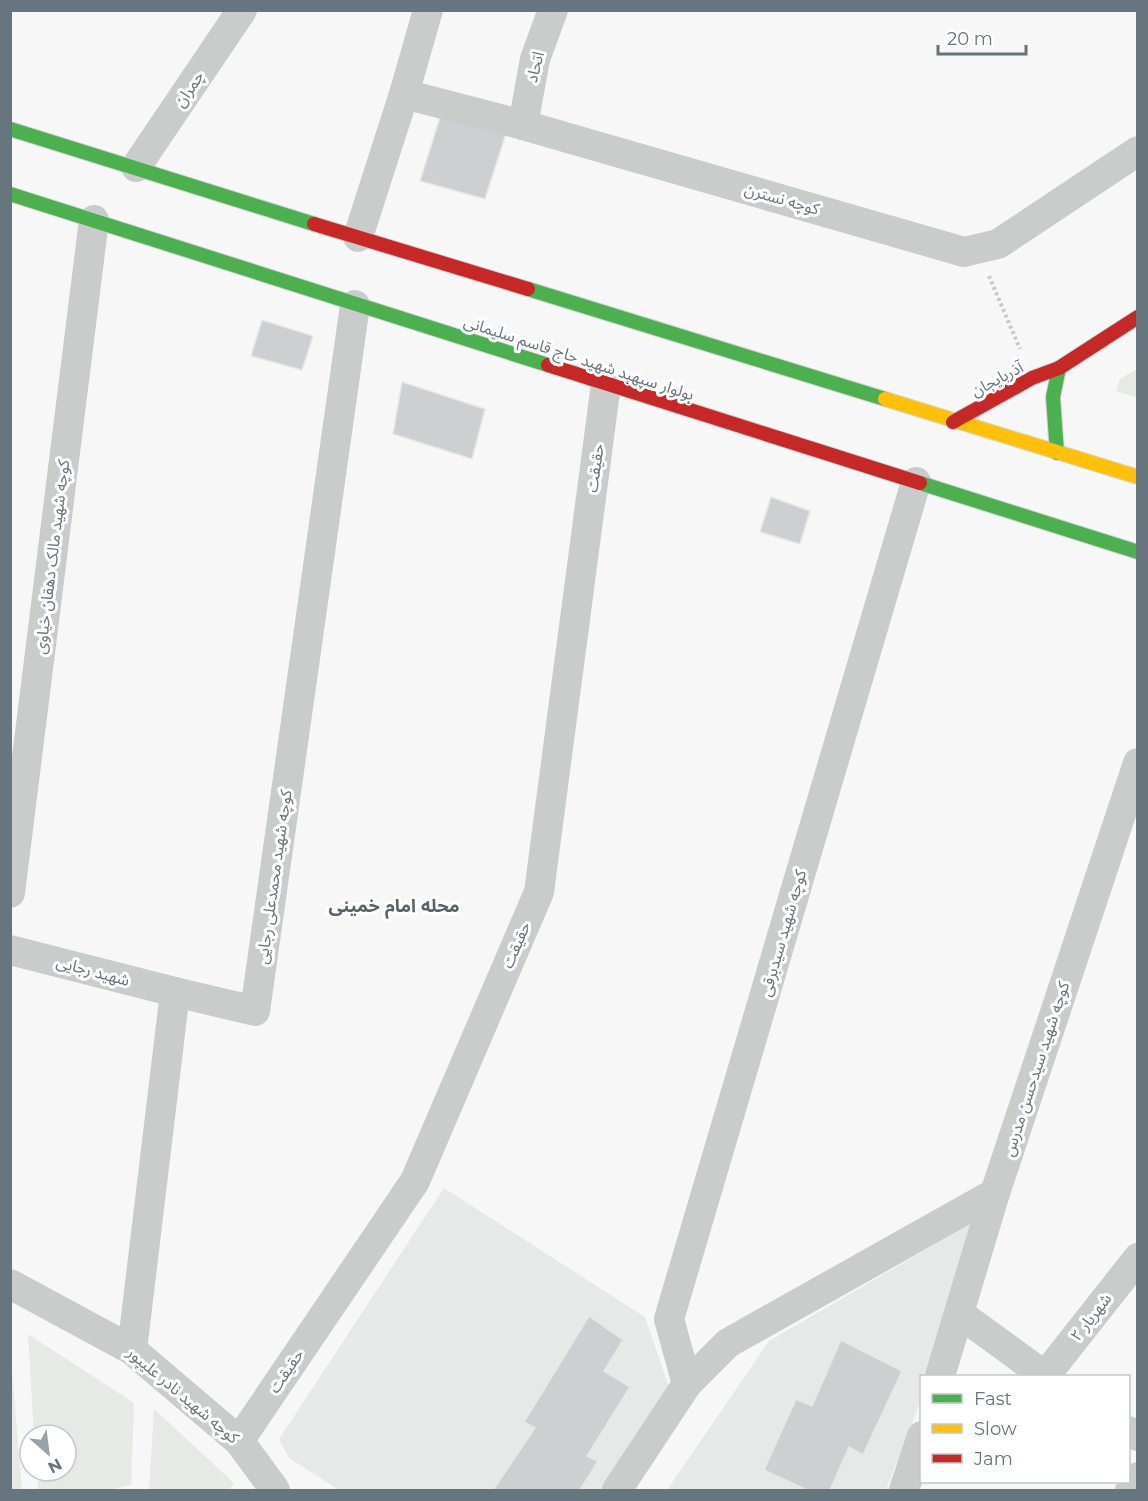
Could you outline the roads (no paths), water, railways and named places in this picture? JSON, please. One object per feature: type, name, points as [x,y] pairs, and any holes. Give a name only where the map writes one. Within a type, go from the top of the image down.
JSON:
[{"type":"main road","points":[[10,129],[136,167],[217,196],[358,237],[1137,477]]},
{"type":"main road","name":"بولوار سپهبد شهید حاج قاسم سلیمانی","points":[[10,194],[1137,552]]},
{"type":"main road","name":"آذربایجان","points":[[953,422],[1032,378],[1059,368],[1137,317]]},
{"type":"main road","points":[[1058,453],[1053,397],[1059,368]]},
{"type":"street","name":"چمران","points":[[136,167],[242,10]]},
{"type":"street","points":[[358,237],[404,94],[428,10]]},
{"type":"street","name":"اتحاد","points":[[523,125],[535,59],[553,10]]},
{"type":"street","name":"کوچه نسترن","points":[[404,94],[523,125],[964,252],[998,244],[1137,152]]},
{"type":"street","name":"کوچه شهید مالک دهقان‌ خیاوی","points":[[10,893],[94,220]]},
{"type":"street","name":"کوچه شهید محمدعلی رجایی","points":[[175,992],[255,1011],[355,304]]},
{"type":"street","name":"حقیقت","points":[[239,1441],[415,1181],[539,892],[606,384]]},
{"type":"street","name":"کوچه شهید سیدبرقی","points":[[687,1384],[669,1319],[916,482]]},
{"type":"street","name":"کوچه شهید سیدحسن مدرس","points":[[941,1375],[995,1193],[1137,763]]},
{"type":"street","name":"شهید رجایی","points":[[10,950],[175,992]]},
{"type":"street","points":[[132,1350],[175,992]]},
{"type":"street","points":[[617,1491],[687,1384],[728,1343],[995,1193]]},
{"type":"street","name":"شهریار ۲","points":[[1046,1375],[1137,1258]]},
{"type":"street","name":"کوچه شهید نادر علیپور","points":[[10,1284],[132,1350],[239,1441],[275,1491]]},
{"type":"street","points":[[960,1314],[1044,1375]]},
{"type":"street","points":[[904,1491],[920,1439]]},
{"type":"street","points":[[1130,1491],[1137,1477]]},
{"type":"district","name":"محله امام خمینی","points":[[394,906]]}]
